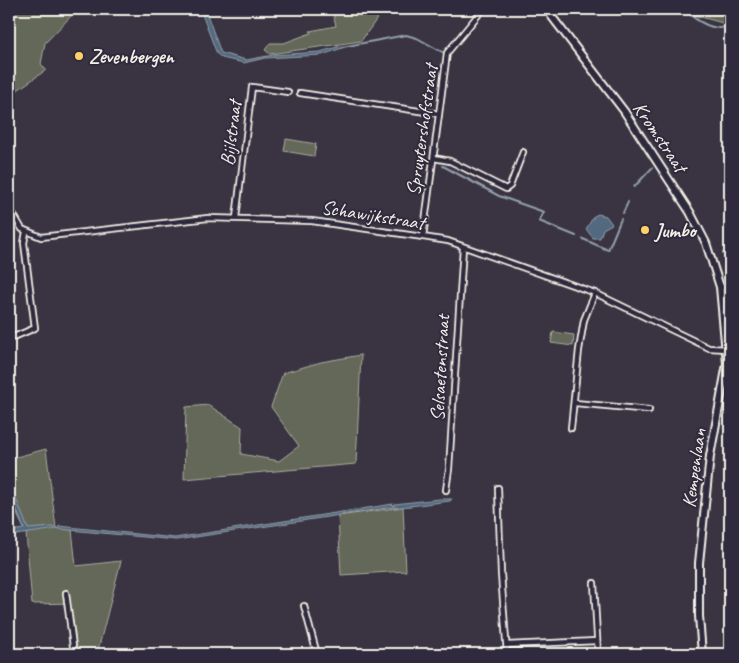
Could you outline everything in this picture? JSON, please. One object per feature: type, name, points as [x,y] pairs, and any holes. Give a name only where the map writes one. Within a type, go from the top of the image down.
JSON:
[{"type":"main road","name":"Kromstraat","points":[[546,9],[624,111],[690,212],[706,243],[720,287]]},
{"type":"main road","name":"Kempenlaan","points":[[702,654],[698,616],[698,563],[710,456],[726,374],[727,349],[720,287]]},
{"type":"street","name":"Spruytershofstraat","points":[[423,237],[448,53],[483,9]]},
{"type":"street","name":"Bijlstraat","points":[[236,218],[252,88],[288,92]]},
{"type":"street","points":[[300,93],[439,114]]},
{"type":"street","points":[[434,158],[450,161],[506,189],[510,186],[523,152]]},
{"type":"street","points":[[9,207],[19,225],[26,232],[24,243],[35,328],[9,339]]},
{"type":"street","name":"Schawijkstraat","points":[[26,232],[41,237],[170,221],[236,218],[328,222],[423,237],[463,247],[595,293],[707,346],[727,349]]},
{"type":"street","name":"Selsaetenstraat","points":[[446,490],[449,469],[463,247]]},
{"type":"street","points":[[720,287],[730,287]]},
{"type":"street","points":[[571,428],[575,403],[578,350],[584,320],[595,293]]},
{"type":"street","points":[[575,403],[649,410]]},
{"type":"street","points":[[498,488],[501,574],[508,654]]},
{"type":"street","points":[[594,583],[598,654]]},
{"type":"street","points":[[66,593],[74,654]]},
{"type":"street","points":[[304,606],[317,654]]},
{"type":"street","points":[[507,645],[597,641]]},
{"type":"green space","points":[[9,9],[78,9],[45,43],[41,64],[46,70],[9,96]]},
{"type":"green space","points":[[332,9],[384,9],[361,41],[270,54],[265,50],[270,43],[284,43],[311,33],[310,31],[336,26]]},
{"type":"green space","points":[[686,9],[730,9],[730,25],[690,14]]},
{"type":"green space","points":[[286,139],[316,144],[314,156],[284,151]]},
{"type":"green space","points":[[553,332],[574,335],[573,346],[551,343]]},
{"type":"green space","points":[[361,355],[356,464],[184,479],[186,407],[208,405],[242,427],[241,454],[279,461],[299,446],[271,407],[283,373],[321,362]]},
{"type":"green space","points":[[46,449],[56,528],[72,530],[76,566],[121,561],[97,654],[77,654],[70,603],[32,604],[26,533],[9,497],[9,459]]},
{"type":"green space","points":[[403,507],[406,571],[341,575],[338,516]]},
{"type":"water","points":[[200,9],[205,9],[221,53],[246,60],[273,55],[320,52],[341,46],[345,47],[322,55],[265,58],[244,63],[222,58],[217,54]]},
{"type":"water","points":[[598,214],[606,216],[612,224],[603,229],[600,238],[593,238],[586,229],[594,216]]},
{"type":"water","points":[[9,481],[28,529],[52,527],[57,529],[9,536],[9,531],[24,529],[9,490]]},
{"type":"water","points":[[452,499],[450,501],[394,508],[394,504]]},
{"type":"water","points":[[393,504],[393,507],[176,540],[59,529],[59,526],[175,538]]},
{"type":"waterway","points":[[685,9],[694,17],[712,27],[718,28],[730,25]]},
{"type":"waterway","points":[[342,47],[406,35],[417,38],[444,53]]},
{"type":"waterway","points":[[443,166],[499,196],[544,212],[539,221],[576,236]]},
{"type":"waterway","points":[[634,187],[652,168]]},
{"type":"waterway","points":[[623,213],[628,202]]},
{"type":"waterway","points":[[583,239],[608,250],[621,219]]},
{"type":"waterway","points":[[723,253],[730,252]]},
{"type":"place","name":"Zevenbergen","points":[[79,56]]},
{"type":"place","name":"Jumbo","points":[[645,230]]}]
